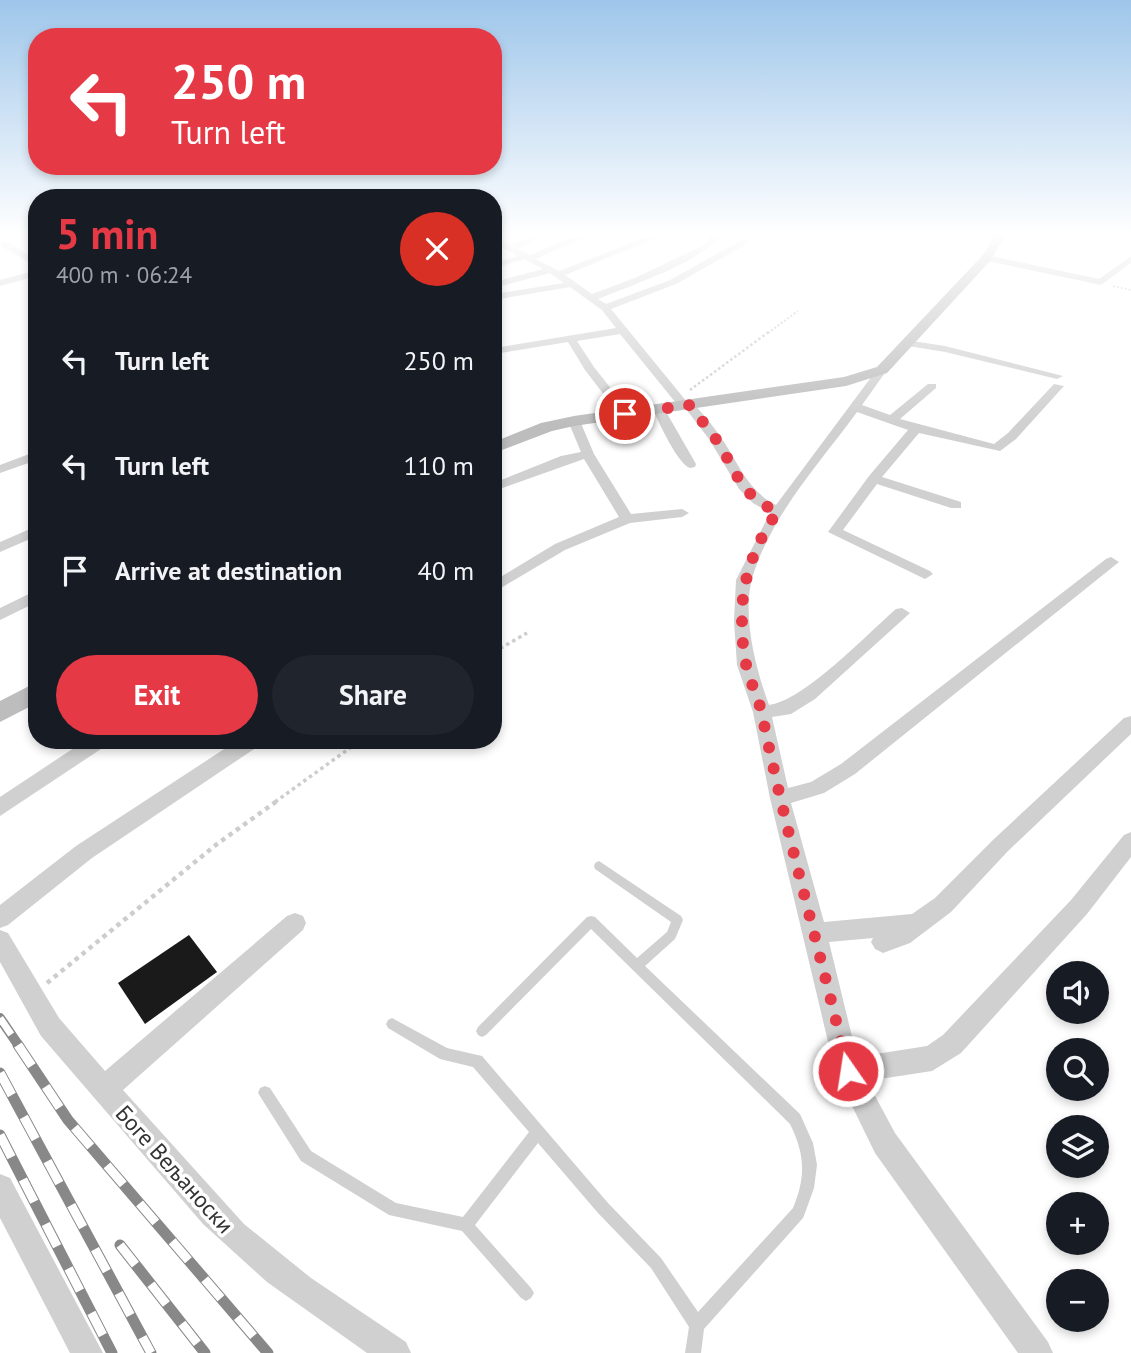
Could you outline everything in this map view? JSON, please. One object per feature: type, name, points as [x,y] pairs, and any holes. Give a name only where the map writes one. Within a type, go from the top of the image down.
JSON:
[{"type":"main road","points":[[502,445],[547,427],[574,421],[846,381],[882,370],[948,298]]},
{"type":"main road","points":[[0,713],[28,696]]},
{"type":"street","points":[[592,298],[625,330],[721,447],[741,485],[758,503],[778,511]]},
{"type":"street","points":[[605,308],[631,298]]},
{"type":"street","points":[[502,350],[625,330]]},
{"type":"street","points":[[571,339],[589,368],[625,414]]},
{"type":"street","points":[[856,407],[916,429],[989,448],[1001,446],[1058,381],[956,351],[906,343]]},
{"type":"street","points":[[882,370],[770,522],[744,580],[741,621],[746,666],[762,712],[779,797],[816,933],[848,1071],[885,1143],[1037,1353]]},
{"type":"street","points":[[892,420],[932,386]]},
{"type":"street","points":[[659,410],[690,464]]},
{"type":"street","points":[[574,421],[587,454],[627,519]]},
{"type":"street","points":[[916,429],[874,479],[835,532],[925,574]]},
{"type":"street","points":[[502,484],[566,458],[587,454]]},
{"type":"street","points":[[0,469],[28,458]]},
{"type":"street","points":[[874,479],[956,505]]},
{"type":"street","points":[[502,582],[560,547],[627,519],[682,513]]},
{"type":"street","points":[[0,548],[28,534]]},
{"type":"street","points":[[779,797],[817,788],[848,769],[1111,562]]},
{"type":"street","points":[[0,615],[28,600]]},
{"type":"street","points":[[762,712],[785,709],[809,695],[902,613]]},
{"type":"street","points":[[883,942],[902,936],[943,905],[1001,845],[1131,723]]},
{"type":"street","points":[[0,808],[87,749]]},
{"type":"street","points":[[0,918],[84,852],[239,749]]},
{"type":"street","points":[[848,1071],[932,1058],[953,1044],[1079,907],[1131,841]]},
{"type":"street","points":[[104,1089],[295,923]]},
{"type":"street","points":[[816,933],[916,924]]},
{"type":"street","name":"Боге Вељаноски","points":[[0,940],[50,1027],[240,1242],[309,1296],[395,1353]]},
{"type":"street","points":[[0,1188],[87,1353]]},
{"type":"lane","points":[[599,866],[677,920],[671,935],[638,965]]},
{"type":"lane","points":[[482,1031],[591,921],[795,1119],[808,1142],[810,1168],[806,1194],[797,1213],[697,1325],[693,1353]]},
{"type":"lane","points":[[392,1024],[445,1054],[477,1061],[603,1208],[656,1264],[697,1325]]},
{"type":"lane","points":[[265,1093],[306,1156],[394,1210],[467,1225],[526,1293]]},
{"type":"lane","points":[[467,1225],[538,1132]]},
{"type":"path","points":[[686,406],[682,396],[798,311]]},
{"type":"path","points":[[502,647],[527,633]]},
{"type":"path","points":[[32,995],[217,844],[349,749]]},
{"type":"building","points":[[189,935],[217,972],[145,1024],[118,983]]},
{"type":"railway","points":[[0,1018],[19,1046]]},
{"type":"railway","points":[[18,1045],[68,1120],[268,1353]]},
{"type":"railway","points":[[0,1073],[151,1353]]},
{"type":"railway","points":[[0,1135],[112,1353]]},
{"type":"railway","points":[[120,1245],[205,1353]]},
{"type":"route","points":[[625,414],[689,405],[721,447],[741,485],[758,503],[778,511],[770,522],[744,580],[741,621],[746,666],[762,712],[779,797],[820,951],[848,1071]]}]
